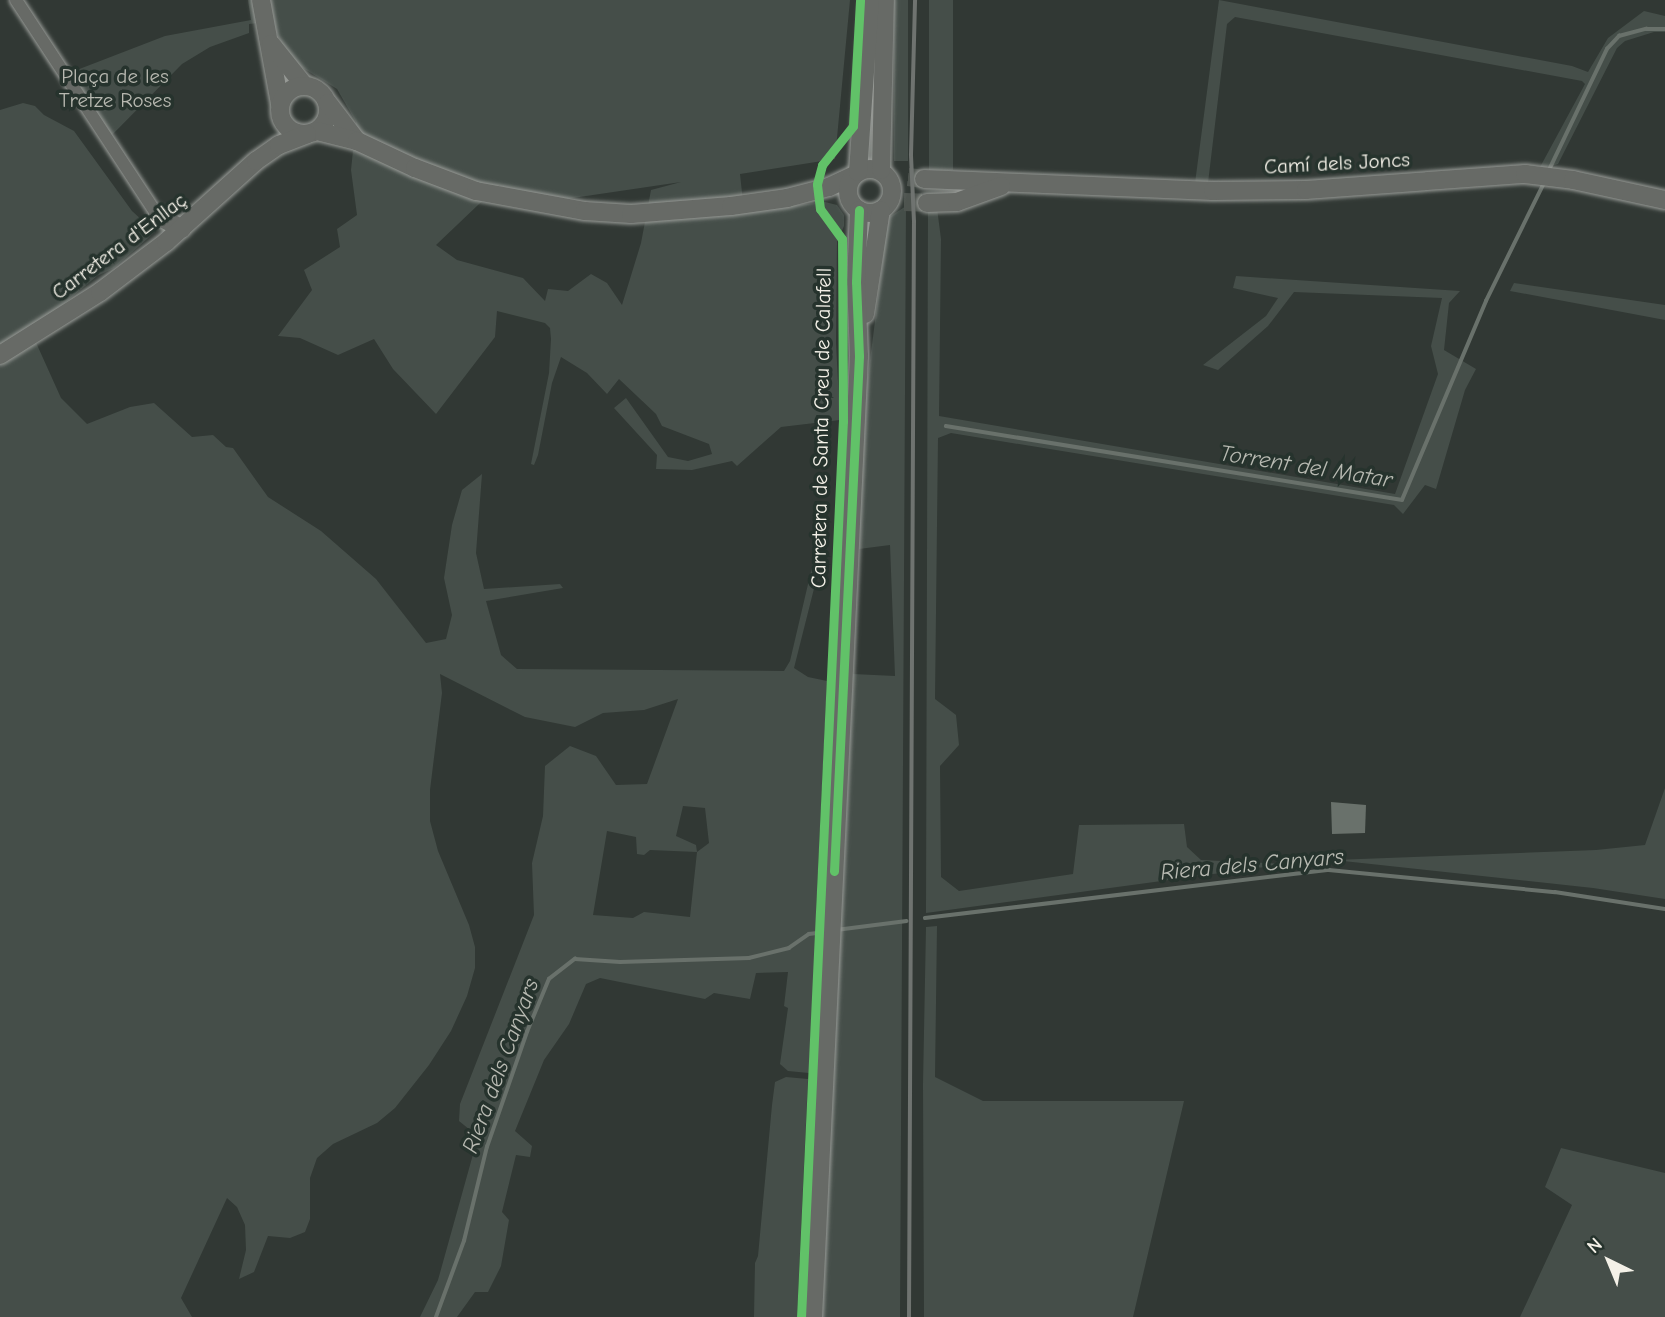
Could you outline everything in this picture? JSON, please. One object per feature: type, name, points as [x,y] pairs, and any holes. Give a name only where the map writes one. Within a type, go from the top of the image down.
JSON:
[{"type":"street","points":[[16,0],[158,216],[166,242]]},
{"type":"street","points":[[261,0],[280,108],[286,126],[293,131],[357,141],[415,168],[476,191],[585,211],[677,212],[787,198],[831,197],[870,213],[891,205]]},
{"type":"street","points":[[813,1317],[859,356],[855,206],[847,192],[855,174],[870,0]]},
{"type":"street","points":[[859,356],[892,192],[885,174],[885,0]]},
{"type":"street","points":[[269,41],[304,85],[318,90],[357,141]]},
{"type":"street","points":[[280,108],[288,91],[304,85]]},
{"type":"street","points":[[312,132],[327,119],[328,103]]},
{"type":"street","name":"Carretera d'Enllaç","points":[[256,161],[272,136],[280,108]]},
{"type":"street","name":"Carretera d'Enllaç","points":[[0,355],[100,292],[166,242],[256,161],[279,145],[312,132]]},
{"type":"street","points":[[787,198],[829,187],[869,168],[885,174]]},
{"type":"street","name":"Camí dels Joncs","points":[[885,174],[1008,184],[1213,191],[1306,190],[1525,174],[1573,180],[1665,201]]},
{"type":"street","points":[[957,202],[980,181]]},
{"type":"street","name":"Camí dels Joncs","points":[[927,203],[957,202],[1008,184]]},
{"type":"street","points":[[158,216],[182,229]]},
{"type":"green space","name":"Plaça de les Tretze Roses","points":[[248,0],[254,0],[258,23],[249,24],[249,33],[210,47],[182,64],[111,136],[69,73],[165,36],[251,20]]},
{"type":"green space","points":[[269,0],[850,0],[835,159],[740,174],[744,211],[825,202],[837,205],[844,215],[844,226],[837,242],[836,343],[840,420],[781,427],[737,466],[732,461],[692,470],[656,469],[657,455],[614,408],[626,398],[668,457],[688,461],[712,454],[709,444],[662,426],[656,414],[619,379],[607,394],[587,373],[561,357],[552,383],[534,465],[531,464],[549,373],[551,339],[550,328],[545,323],[497,311],[495,337],[436,414],[393,369],[374,339],[338,355],[300,338],[278,336],[312,290],[304,270],[340,247],[337,229],[357,215],[351,170],[356,122],[337,89],[290,60],[272,23]],"holes":[[[681,182],[651,190],[641,243],[622,305],[607,283],[591,274],[568,291],[548,289],[545,301],[523,278],[457,260],[436,245],[499,185],[532,204]]]},
{"type":"green space","points":[[894,0],[908,0],[908,161],[894,161]]},
{"type":"green space","points":[[929,0],[953,0],[953,170],[929,170]]},
{"type":"green space","points":[[1219,0],[1572,66],[1588,72],[1608,38],[1644,11],[1665,16],[1665,32],[1654,32],[1625,41],[1617,48],[1558,164],[1539,169],[1585,84],[1582,81],[1235,17],[1227,24],[1208,183],[1195,183]]},
{"type":"green space","points":[[23,103],[35,106],[44,115],[74,131],[132,211],[155,232],[114,268],[97,276],[61,306],[29,327],[61,398],[87,424],[130,407],[154,403],[192,437],[213,435],[226,447],[233,448],[268,497],[321,531],[376,579],[426,643],[446,639],[452,615],[444,578],[452,525],[462,490],[482,474],[476,553],[484,589],[560,584],[563,588],[486,601],[501,655],[517,669],[784,671],[790,661],[816,550],[824,549],[794,668],[808,677],[827,681],[816,912],[819,941],[815,954],[809,1073],[788,1071],[780,1064],[788,1008],[784,1006],[788,972],[756,973],[750,999],[714,993],[705,999],[600,978],[586,984],[569,1024],[544,1060],[515,1131],[532,1146],[530,1157],[516,1155],[502,1212],[509,1220],[501,1266],[488,1292],[475,1292],[457,1317],[420,1317],[438,1280],[477,1140],[475,1134],[459,1121],[460,1104],[534,915],[532,863],[543,816],[545,766],[570,746],[596,756],[616,785],[647,784],[678,699],[644,710],[603,713],[575,727],[525,717],[440,674],[442,693],[430,790],[430,821],[438,851],[469,925],[475,947],[475,968],[467,996],[451,1031],[429,1065],[395,1108],[377,1123],[333,1144],[317,1158],[310,1178],[310,1219],[305,1232],[290,1238],[268,1236],[254,1272],[239,1279],[246,1250],[245,1225],[237,1207],[227,1198],[181,1298],[192,1317],[0,1317],[0,110]],"holes":[[[683,806],[705,808],[709,843],[697,852],[696,845],[676,836]],[[607,831],[636,837],[637,854],[644,855],[650,850],[697,852],[690,917],[644,912],[633,918],[593,915]]]},
{"type":"green space","points":[[906,206],[900,1317],[822,1317],[853,674],[895,676],[890,545],[859,549],[863,416],[888,218]]},
{"type":"green space","points":[[928,207],[937,208],[941,239],[939,416],[1395,494],[1438,374],[1431,346],[1442,298],[1294,292],[1268,326],[1218,370],[1203,365],[1266,316],[1278,298],[1233,288],[1236,276],[1460,291],[1449,303],[1444,350],[1476,369],[1465,390],[1436,489],[1425,485],[1403,514],[1394,505],[951,433],[938,438],[935,699],[956,715],[959,745],[940,766],[941,877],[959,891],[1073,874],[1079,825],[1184,824],[1187,847],[1201,860],[1287,864],[926,913]]},
{"type":"green space","points":[[1514,283],[1665,305],[1665,320],[1510,291]]},
{"type":"green space","points":[[1665,788],[1665,899],[1593,888],[1334,860],[1596,850],[1645,845]]},
{"type":"green space","points":[[937,926],[935,1077],[983,1101],[1184,1101],[1133,1317],[924,1317],[923,1084],[926,927]]},
{"type":"green space","points":[[786,1077],[808,1079],[797,1317],[754,1317],[755,1263],[758,1256],[775,1082]]},
{"type":"green space","points":[[1561,1148],[1665,1173],[1665,1317],[1520,1317],[1572,1205],[1545,1187]]},
{"type":"shaded area","points":[[1331,802],[1366,805],[1365,833],[1332,834]]},
{"type":"waterway","points":[[1550,168],[1607,49],[1619,36],[1646,29],[1665,29]]},
{"type":"waterway","name":"Torrent del Matar","points":[[946,426],[1402,500],[1486,301],[1543,185]]},
{"type":"waterway","name":"Riera dels Canyars","points":[[925,918],[1329,870],[1555,892],[1665,909]]},
{"type":"waterway","name":"Riera dels Canyars","points":[[836,930],[906,921]]},
{"type":"waterway","name":"Riera dels Canyars","points":[[436,1317],[464,1241],[487,1147],[527,1032],[549,979],[575,959],[620,962],[749,958],[789,948],[809,934],[825,932]]},
{"type":"tunnel","points":[[908,177],[924,179]]},
{"type":"tunnel","points":[[904,202],[927,203]]},
{"type":"railway","points":[[909,1317],[914,222],[911,155],[915,0]]},
{"type":"cycle path","name":"Carretera de Santa Creu de Calafell","points":[[801,1317],[843,421],[842,239],[820,209],[817,184],[822,165],[853,126],[860,0]]},
{"type":"cycle path","points":[[834,871],[859,356],[856,282],[859,210]]}]
